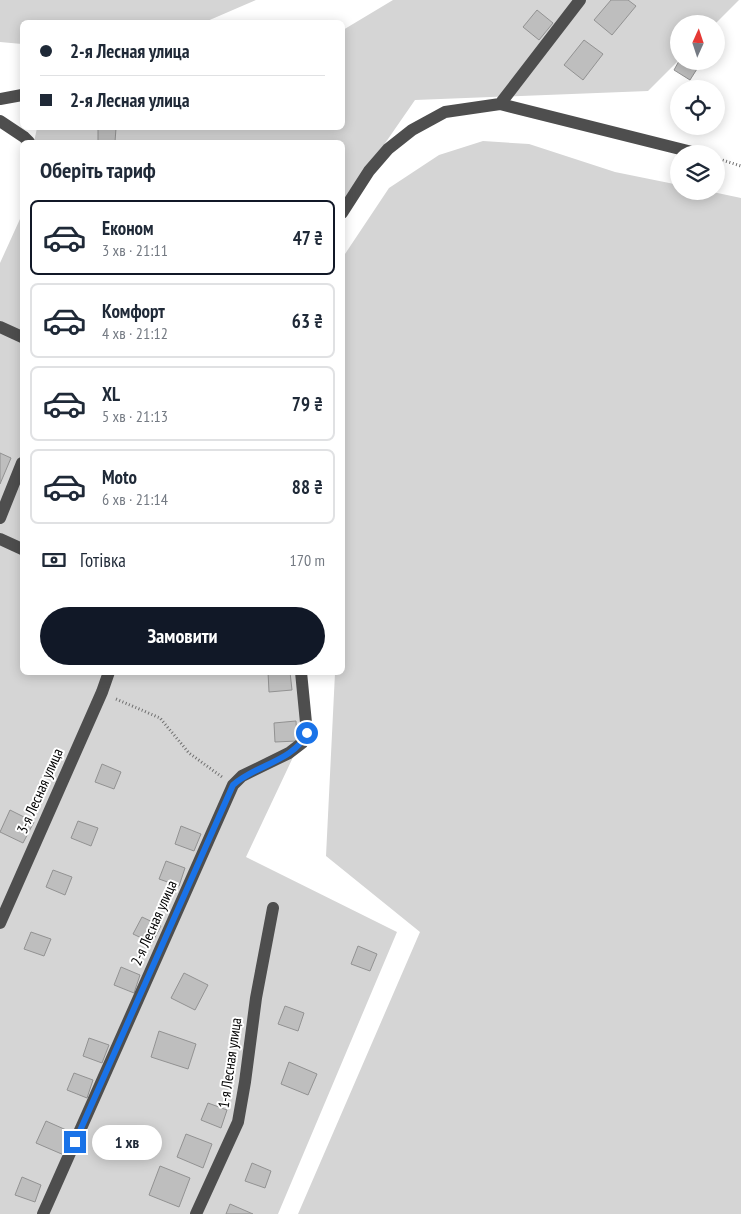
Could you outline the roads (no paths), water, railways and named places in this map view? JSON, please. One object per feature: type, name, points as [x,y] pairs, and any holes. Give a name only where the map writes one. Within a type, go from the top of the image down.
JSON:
[{"type":"street","points":[[500,104],[580,0]]},
{"type":"street","points":[[0,99],[20,95]]},
{"type":"street","points":[[345,208],[369,170],[388,149],[412,130],[445,112],[500,104],[670,146]]},
{"type":"street","points":[[0,121],[27,140]]},
{"type":"street","points":[[0,327],[20,335]]},
{"type":"street","points":[[0,518],[20,468]]},
{"type":"street","points":[[0,539],[20,548]]},
{"type":"street","name":"3-я Лесная улица","points":[[0,923],[108,675]]},
{"type":"street","name":"2-я Лесная улица","points":[[43,1214],[233,785],[242,776],[289,753],[302,743],[307,733],[301,675]]},
{"type":"street","name":"1-я Лесная улица","points":[[196,1214],[238,1122],[246,1082],[256,998],[273,908]]}]
